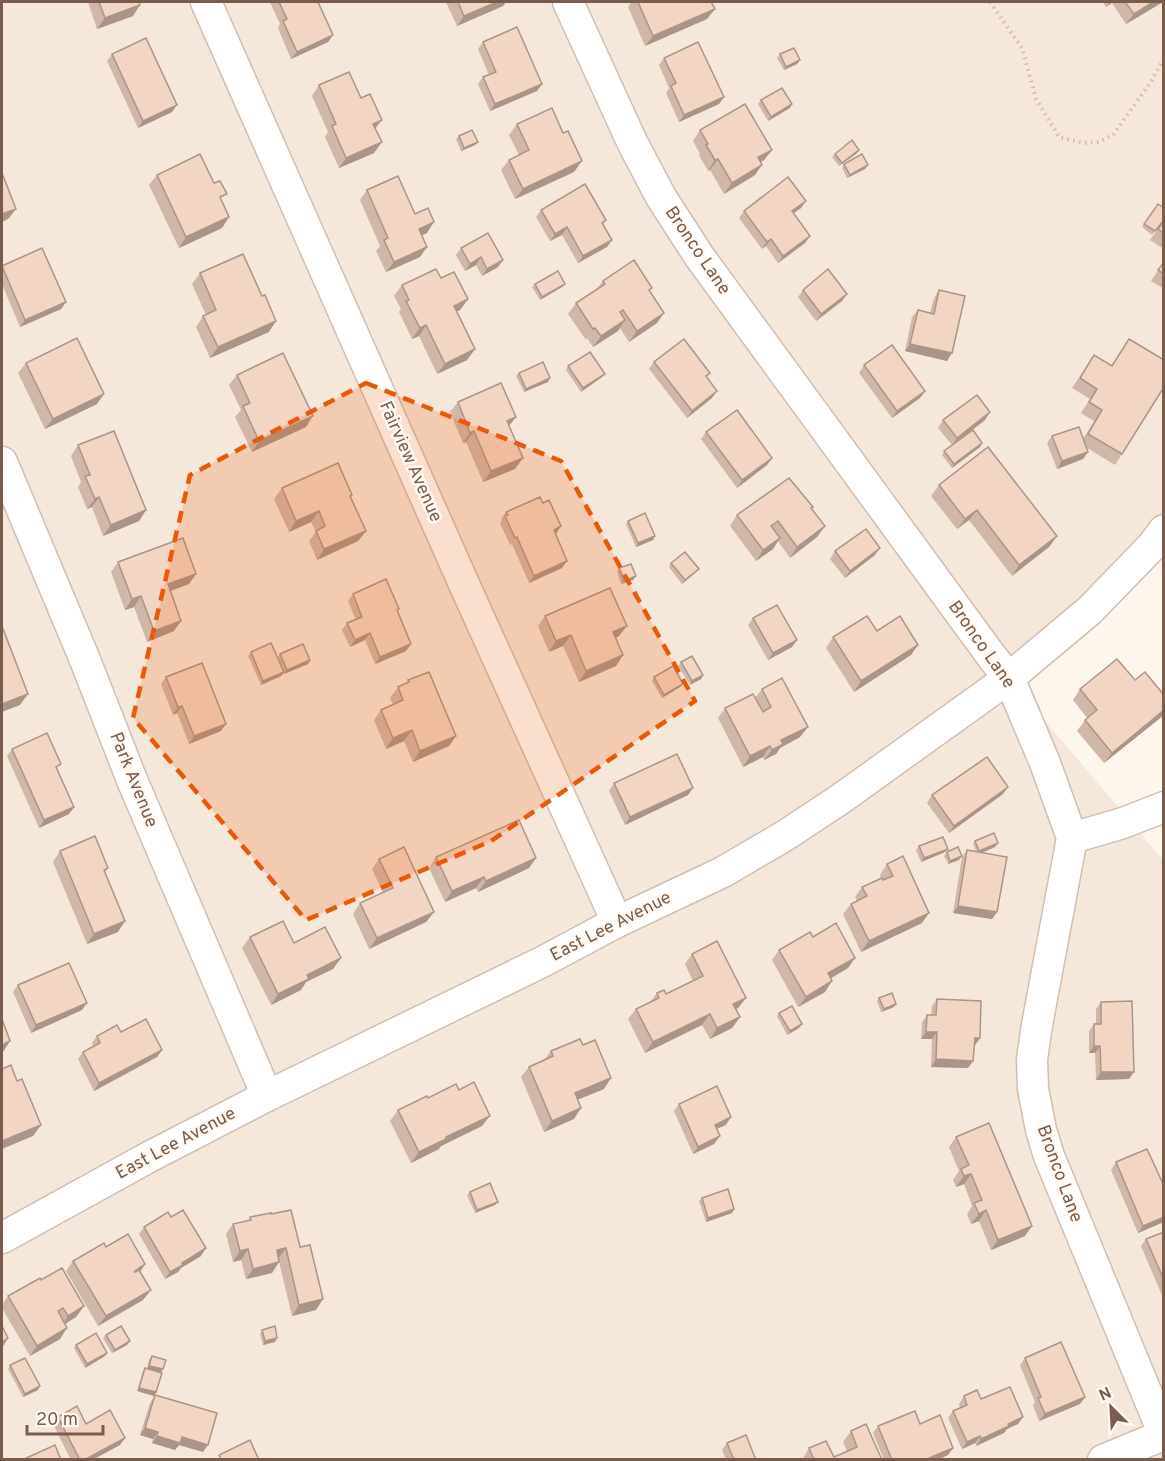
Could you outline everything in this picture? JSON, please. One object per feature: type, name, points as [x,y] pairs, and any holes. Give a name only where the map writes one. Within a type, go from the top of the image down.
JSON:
[{"type":"street","name":"Fairview Avenue","points":[[206,2],[464,584],[617,922]]},
{"type":"street","name":"Bronco Lane","points":[[568,2],[633,144],[661,197],[693,246],[1009,678],[1045,763],[1072,838],[1032,1059],[1041,1130],[1048,1156],[1163,1435]]},
{"type":"street","name":"Park Avenue","points":[[2,462],[85,660],[132,780],[267,1096]]},
{"type":"street","name":"East Lee Avenue","points":[[2,1238],[149,1157],[267,1096],[544,961],[617,922],[723,872],[786,835],[1009,678],[1090,610],[1152,546],[1164,530]]},
{"type":"street","points":[[1072,838],[1123,823],[1164,807]]},
{"type":"street","points":[[1104,1460],[1163,1435]]},
{"type":"path","points":[[990,2],[1022,48],[1036,99],[1059,137],[1083,143],[1099,142],[1113,135],[1151,82],[1164,58]]},
{"type":"highlighted area","points":[[366,383],[561,461],[695,701],[491,841],[306,920],[133,718],[190,475]]},
{"type":"shaded area","points":[[2,2],[1163,2],[1163,527],[1009,678],[1163,860],[1163,1459],[2,1460]]},
{"type":"building","points":[[99,2],[139,2],[140,5],[105,18]]},
{"type":"building","points":[[279,2],[318,2],[333,35],[297,52],[283,21],[287,19]]},
{"type":"building","points":[[458,2],[497,2],[464,16]]},
{"type":"building","points":[[638,2],[711,2],[715,9],[653,36]]},
{"type":"building","points":[[1125,2],[1153,2],[1134,14]]},
{"type":"building","points":[[517,27],[542,84],[495,104],[483,77],[496,72],[483,42]]},
{"type":"building","points":[[146,38],[177,105],[143,121],[112,54]]},
{"type":"building","points":[[698,42],[724,97],[684,115],[671,86],[676,83],[664,58]]},
{"type":"building","points":[[794,48],[800,60],[786,67],[780,54]]},
{"type":"building","points":[[349,72],[361,98],[370,94],[382,120],[373,124],[382,142],[346,158],[332,126],[336,124],[319,85]]},
{"type":"building","points":[[782,88],[792,104],[771,117],[761,100]]},
{"type":"building","points":[[745,104],[772,150],[758,157],[762,165],[732,183],[718,159],[715,160],[700,130]]},
{"type":"building","points":[[552,108],[563,133],[568,131],[582,161],[523,189],[509,160],[529,150],[517,124]]},
{"type":"building","points":[[472,130],[478,142],[464,148],[459,136]]},
{"type":"building","points":[[852,140],[859,150],[842,163],[835,154]]},
{"type":"building","points":[[200,154],[214,183],[220,181],[227,194],[220,197],[229,217],[186,237],[157,175]]},
{"type":"building","points":[[862,154],[868,165],[850,175],[844,164]]},
{"type":"building","points":[[2,173],[16,209],[2,214]]},
{"type":"building","points":[[398,176],[415,214],[428,208],[434,222],[419,229],[427,247],[394,262],[384,240],[388,238],[367,190]]},
{"type":"building","points":[[788,177],[806,201],[792,211],[810,236],[783,256],[771,239],[767,242],[744,211]]},
{"type":"building","points":[[585,184],[606,220],[602,223],[612,240],[583,256],[567,227],[555,234],[541,210]]},
{"type":"building","points":[[1158,204],[1164,208],[1164,220],[1155,231],[1144,224]]},
{"type":"building","points":[[1164,221],[1164,233],[1158,229]]},
{"type":"building","points":[[488,233],[503,260],[487,269],[481,257],[470,264],[461,248]]},
{"type":"building","points":[[42,248],[66,302],[25,320],[2,266]]},
{"type":"building","points":[[243,254],[276,321],[218,347],[203,316],[216,310],[200,273]]},
{"type":"building","points":[[634,260],[652,288],[649,290],[664,313],[637,331],[623,310],[620,312],[625,320],[601,336],[595,328],[593,329],[576,303],[605,284],[603,281]]},
{"type":"building","points":[[1164,262],[1164,274],[1158,270]]},
{"type":"building","points":[[436,269],[441,278],[454,272],[468,299],[454,306],[475,349],[445,364],[426,325],[420,328],[406,301],[409,300],[402,285]]},
{"type":"building","points":[[828,269],[847,294],[821,314],[803,290]]},
{"type":"building","points":[[558,271],[565,284],[542,297],[535,284]]},
{"type":"building","points":[[939,290],[965,296],[952,353],[910,344],[918,310],[934,314]]},
{"type":"building","points":[[77,338],[104,394],[53,419],[26,363]]},
{"type":"building","points":[[684,339],[710,373],[706,376],[717,391],[692,411],[654,362]]},
{"type":"building","points":[[1129,339],[1164,360],[1164,387],[1122,454],[1088,434],[1102,410],[1089,402],[1097,389],[1080,378],[1094,355],[1112,366]]},
{"type":"building","points":[[892,345],[925,391],[897,411],[864,365]]},
{"type":"building","points":[[590,352],[605,374],[583,388],[568,366]]},
{"type":"building","points":[[283,353],[313,416],[259,441],[243,406],[250,403],[237,375]]},
{"type":"building","points":[[543,362],[550,378],[526,389],[519,373]]},
{"type":"building","points":[[501,383],[516,417],[507,421],[523,458],[491,471],[474,431],[470,433],[458,402]]},
{"type":"building","points":[[977,395],[990,412],[957,438],[943,420]]},
{"type":"building","points":[[737,410],[772,458],[742,480],[706,432]]},
{"type":"building","points":[[1079,427],[1088,452],[1062,461],[1052,436]]},
{"type":"building","points":[[973,430],[982,443],[954,464],[944,451]]},
{"type":"building","points":[[114,431],[146,510],[111,525],[99,497],[95,499],[85,476],[90,475],[78,445]]},
{"type":"building","points":[[988,447],[1057,536],[1019,565],[977,510],[965,519],[939,485]]},
{"type":"building","points":[[338,463],[366,531],[324,549],[316,531],[325,526],[319,511],[296,521],[282,488]]},
{"type":"building","points":[[789,478],[825,526],[797,547],[778,521],[771,526],[780,538],[763,550],[737,515]]},
{"type":"building","points":[[540,497],[543,503],[549,500],[561,526],[554,530],[567,561],[534,576],[505,516],[508,515],[506,512]]},
{"type":"building","points":[[645,513],[655,536],[638,543],[628,521]]},
{"type":"building","points":[[866,529],[880,548],[850,571],[835,551]]},
{"type":"building","points":[[183,538],[196,574],[168,584],[181,621],[154,631],[141,596],[132,599],[118,562]]},
{"type":"building","points":[[685,552],[699,569],[685,580],[671,563]]},
{"type":"building","points":[[631,564],[636,576],[624,581],[619,568]]},
{"type":"building","points":[[386,579],[411,644],[380,657],[370,633],[355,640],[347,623],[362,617],[353,594]]},
{"type":"building","points":[[610,588],[627,626],[613,632],[623,655],[586,671],[571,635],[556,641],[545,616]]},
{"type":"building","points":[[777,605],[797,640],[773,653],[753,618]]},
{"type":"building","points":[[867,616],[877,631],[900,616],[918,645],[861,681],[833,637]]},
{"type":"building","points":[[2,626],[28,694],[2,704]]},
{"type":"building","points":[[271,643],[284,672],[263,681],[251,652]]},
{"type":"building","points":[[303,644],[310,660],[287,670],[280,654]]},
{"type":"building","points":[[692,656],[703,675],[692,681],[681,662]]},
{"type":"building","points":[[1117,659],[1135,680],[1145,672],[1164,695],[1164,710],[1112,753],[1085,720],[1097,710],[1080,689]]},
{"type":"building","points":[[202,663],[226,724],[194,736],[182,706],[178,707],[166,677]]},
{"type":"building","points":[[673,666],[683,684],[664,695],[654,677]]},
{"type":"building","points":[[429,672],[456,736],[420,751],[412,730],[393,738],[381,710],[403,700],[398,687],[409,682],[408,680]]},
{"type":"building","points":[[782,678],[808,727],[781,740],[783,744],[772,750],[770,746],[750,756],[725,708],[753,694],[763,712],[771,707],[762,689]]},
{"type":"building","points":[[47,733],[61,764],[56,767],[74,807],[44,820],[12,749]]},
{"type":"building","points":[[677,754],[693,788],[630,817],[614,783]]},
{"type":"building","points":[[987,757],[1008,787],[954,826],[932,795]]},
{"type":"building","points":[[519,820],[536,858],[486,881],[484,877],[452,891],[436,857]]},
{"type":"building","points":[[994,833],[998,843],[979,851],[975,841]]},
{"type":"building","points":[[95,836],[108,868],[104,870],[125,921],[94,934],[60,851]]},
{"type":"building","points":[[943,837],[948,849],[924,858],[919,846]]},
{"type":"building","points":[[404,847],[434,912],[377,938],[360,903],[393,888],[379,859]]},
{"type":"building","points":[[958,847],[962,856],[950,861],[947,852]]},
{"type":"building","points":[[967,850],[1007,857],[997,912],[958,906]]},
{"type":"building","points":[[903,856],[929,913],[869,941],[851,904],[867,896],[862,887],[893,876],[887,864]]},
{"type":"building","points":[[283,921],[294,943],[325,927],[341,958],[307,975],[309,979],[278,994],[250,937]]},
{"type":"building","points":[[836,923],[855,958],[828,973],[832,981],[806,997],[779,950],[810,932],[813,937]]},
{"type":"building","points":[[717,941],[746,998],[733,1004],[740,1017],[717,1028],[710,1014],[653,1042],[636,1009],[659,998],[657,993],[664,990],[666,994],[703,976],[692,954]]},
{"type":"building","points":[[69,963],[87,1003],[36,1025],[18,985]]},
{"type":"building","points":[[892,993],[896,1004],[884,1009],[879,998]]},
{"type":"building","points":[[937,999],[981,1001],[980,1038],[975,1038],[973,1061],[936,1059],[937,1032],[926,1032],[927,1015],[936,1015]]},
{"type":"building","points":[[1132,1001],[1134,1072],[1101,1072],[1100,1046],[1094,1046],[1094,1024],[1101,1024],[1101,1002]]},
{"type":"building","points":[[792,1006],[802,1024],[790,1031],[779,1013]]},
{"type":"building","points":[[2,1019],[10,1041],[2,1045]]},
{"type":"building","points":[[146,1019],[162,1050],[99,1083],[83,1052],[100,1043],[97,1036],[117,1025],[121,1032]]},
{"type":"building","points":[[580,1039],[583,1045],[595,1040],[611,1078],[575,1093],[581,1108],[552,1121],[529,1067],[553,1056],[551,1051]]},
{"type":"building","points":[[11,1065],[17,1081],[22,1079],[41,1125],[2,1141],[2,1069]]},
{"type":"building","points":[[474,1082],[490,1116],[419,1152],[398,1110],[456,1084],[459,1090]]},
{"type":"building","points":[[717,1086],[731,1117],[715,1125],[720,1136],[698,1147],[679,1104]]},
{"type":"building","points":[[989,1123],[1032,1226],[998,1240],[986,1210],[979,1214],[974,1203],[982,1200],[971,1174],[964,1176],[961,1169],[969,1165],[956,1137]]},
{"type":"building","points":[[1147,1149],[1164,1186],[1164,1217],[1143,1226],[1116,1162]]},
{"type":"building","points":[[490,1183],[498,1202],[477,1210],[470,1192]]},
{"type":"building","points":[[728,1189],[734,1209],[708,1218],[702,1198]]},
{"type":"building","points":[[183,1210],[206,1248],[170,1272],[144,1227],[168,1212],[171,1217]]},
{"type":"building","points":[[291,1210],[300,1247],[310,1245],[323,1299],[299,1305],[286,1248],[277,1250],[279,1262],[253,1269],[248,1249],[240,1251],[233,1224],[251,1220],[250,1217]]},
{"type":"building","points":[[1164,1232],[1164,1280],[1146,1239]]},
{"type":"building","points":[[128,1234],[145,1264],[135,1272],[139,1270],[151,1290],[106,1316],[73,1261],[104,1243],[106,1247]]},
{"type":"building","points":[[62,1268],[84,1306],[68,1316],[63,1308],[58,1311],[67,1328],[37,1346],[8,1296]]},
{"type":"building","points":[[2,1326],[8,1338],[2,1342]]},
{"type":"building","points":[[121,1326],[130,1341],[115,1350],[106,1335]]},
{"type":"building","points":[[275,1326],[277,1338],[265,1341],[262,1330]]},
{"type":"building","points":[[96,1333],[107,1353],[87,1364],[76,1345]]},
{"type":"building","points":[[1061,1342],[1085,1397],[1045,1414],[1038,1398],[1041,1397],[1025,1358]]},
{"type":"building","points":[[152,1356],[166,1360],[163,1369],[149,1366]]},
{"type":"building","points":[[25,1358],[40,1386],[25,1394],[10,1365]]},
{"type":"building","points":[[145,1368],[162,1373],[156,1392],[139,1388]]},
{"type":"building","points":[[1010,1387],[1023,1417],[981,1439],[980,1436],[967,1442],[953,1411],[967,1405],[964,1396],[977,1390],[981,1399]]},
{"type":"building","points":[[155,1395],[217,1413],[208,1445],[182,1437],[180,1443],[157,1436],[158,1432],[145,1428]]},
{"type":"building","points":[[77,1406],[86,1424],[110,1410],[125,1438],[80,1460],[58,1417]]},
{"type":"building","points":[[915,1411],[920,1424],[940,1415],[953,1448],[929,1460],[892,1460],[878,1426]]},
{"type":"building","points":[[866,1424],[882,1460],[814,1460],[809,1448],[826,1441],[834,1457],[857,1447],[851,1431]]},
{"type":"building","points":[[746,1435],[756,1460],[734,1460],[727,1443]]},
{"type":"building","points":[[250,1440],[259,1460],[221,1460],[219,1455]]},
{"type":"building","points":[[55,1445],[61,1460],[22,1460]]}]
